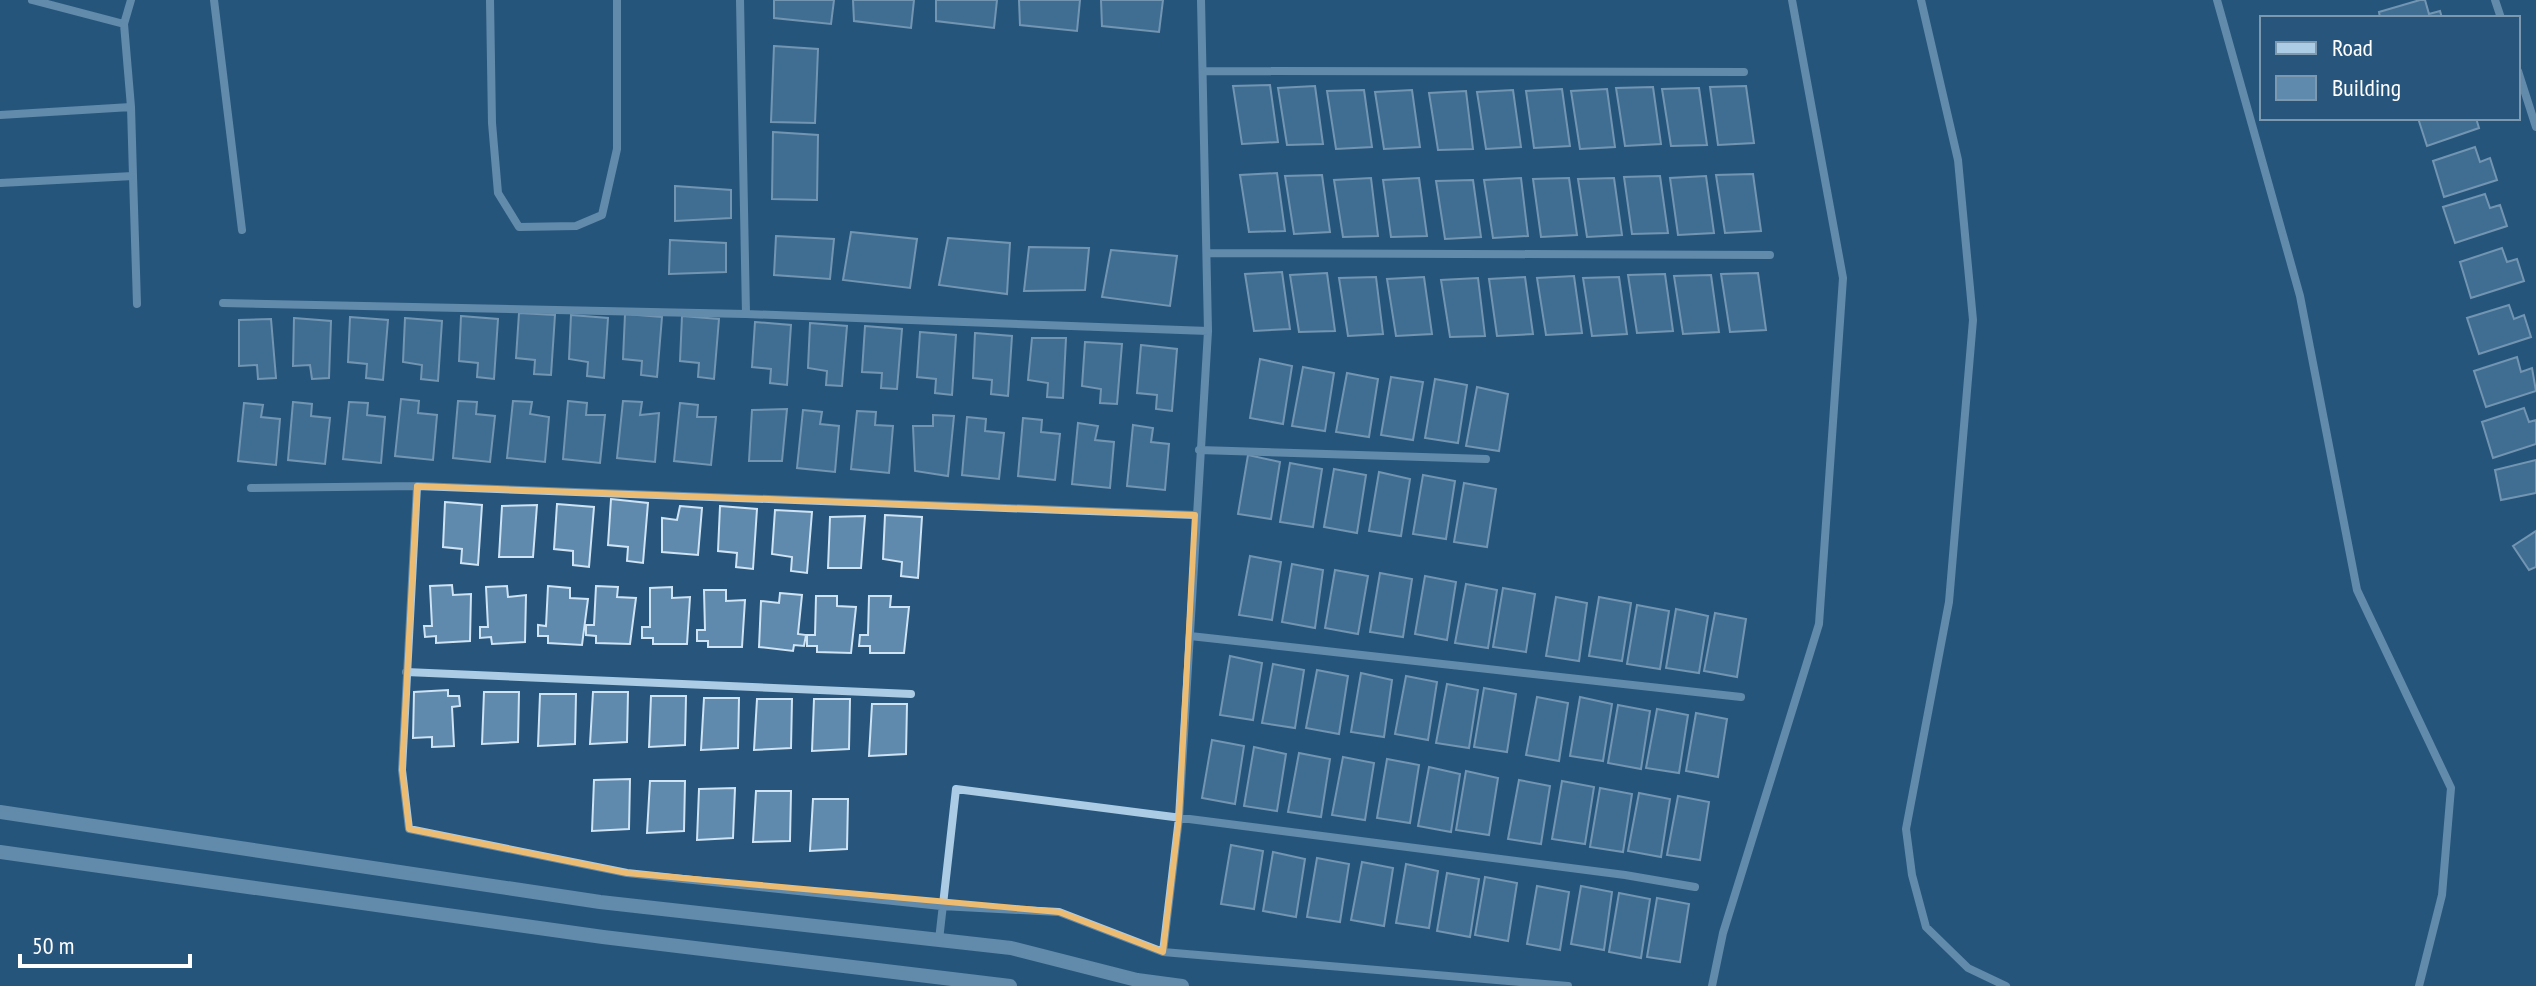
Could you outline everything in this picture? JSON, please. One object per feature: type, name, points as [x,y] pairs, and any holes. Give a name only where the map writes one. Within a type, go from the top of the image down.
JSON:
[{"type":"street","points":[[32,0],[124,24]]},
{"type":"street","points":[[131,0],[124,24],[131,107],[137,304]]},
{"type":"street","points":[[214,0],[242,230]]},
{"type":"street","points":[[490,0],[492,123],[498,193],[519,227],[576,226],[602,215],[617,149],[617,0]]},
{"type":"street","points":[[740,0],[746,314]]},
{"type":"street","points":[[1163,952],[1179,818],[1208,331],[1201,0]]},
{"type":"street","points":[[1712,986],[1723,933],[1819,624],[1843,278],[1792,0]]},
{"type":"street","points":[[1921,0],[1958,160],[1973,320],[1949,602],[1906,829],[1912,875],[1926,927],[1968,968],[2006,986]]},
{"type":"street","points":[[2217,0],[2300,296],[2357,590],[2451,788],[2442,895],[2419,986]]},
{"type":"street","points":[[1203,71],[1744,72]]},
{"type":"street","points":[[2520,77],[2536,127]]},
{"type":"street","points":[[0,115],[131,107]]},
{"type":"street","points":[[0,183],[133,176]]},
{"type":"street","points":[[1208,253],[1770,255]]},
{"type":"street","points":[[223,303],[746,314],[1208,331]]},
{"type":"street","points":[[1199,450],[1486,459]]},
{"type":"street","points":[[251,488],[417,486],[1195,515]]},
{"type":"street","points":[[417,486],[402,770],[409,829],[627,873],[941,906],[1059,912],[1163,952],[1568,986]]},
{"type":"street","points":[[1190,636],[1741,697]]},
{"type":"street","points":[[406,672],[911,694]]},
{"type":"street","points":[[939,940],[956,789],[1625,875],[1695,887]]},
{"type":"street","points":[[0,812],[600,902],[1011,948],[1137,980],[1182,986]]},
{"type":"street","points":[[0,852],[588,935],[1010,986]]},
{"type":"highlighted area","points":[[417,486],[1195,515],[1179,818],[1163,952],[1059,912],[627,873],[409,829],[402,770]]},
{"type":"building","points":[[774,0],[834,0],[831,24],[774,18]]},
{"type":"building","points":[[853,0],[914,0],[911,28],[854,21]]},
{"type":"building","points":[[936,0],[997,0],[994,28],[936,21]]},
{"type":"building","points":[[1019,0],[1080,0],[1077,31],[1020,25]]},
{"type":"building","points":[[1101,0],[1163,0],[1159,32],[1102,26]]},
{"type":"building","points":[[2425,0],[2429,14],[2440,11],[2441,16],[2380,16],[2379,12]]},
{"type":"building","points":[[774,46],[818,49],[815,123],[771,122]]},
{"type":"building","points":[[1270,85],[1278,142],[1242,144],[1233,86]]},
{"type":"building","points":[[1315,86],[1323,144],[1287,145],[1278,88]]},
{"type":"building","points":[[1746,86],[1754,143],[1718,145],[1710,87]]},
{"type":"building","points":[[1653,87],[1661,144],[1625,146],[1616,88]]},
{"type":"building","points":[[1699,88],[1707,145],[1671,146],[1662,89]]},
{"type":"building","points":[[1562,89],[1570,146],[1534,148],[1526,91]]},
{"type":"building","points":[[1607,89],[1615,147],[1580,149],[1571,91]]},
{"type":"building","points":[[1364,90],[1372,147],[1336,149],[1327,91]]},
{"type":"building","points":[[1412,90],[1420,147],[1384,149],[1375,92]]},
{"type":"building","points":[[1513,90],[1521,147],[1486,149],[1477,92]]},
{"type":"building","points":[[1466,91],[1473,149],[1438,150],[1429,93]]},
{"type":"building","points":[[2419,120],[2477,120],[2479,128],[2427,146]]},
{"type":"building","points":[[773,132],[818,135],[817,200],[772,199]]},
{"type":"building","points":[[2475,147],[2480,162],[2490,158],[2497,180],[2444,197],[2433,161]]},
{"type":"building","points":[[1277,173],[1285,231],[1249,232],[1240,175]]},
{"type":"building","points":[[1753,174],[1761,231],[1725,233],[1716,175]]},
{"type":"building","points":[[1322,175],[1330,232],[1294,234],[1285,176]]},
{"type":"building","points":[[1660,176],[1668,233],[1632,234],[1624,177]]},
{"type":"building","points":[[1706,176],[1714,233],[1678,235],[1670,178]]},
{"type":"building","points":[[1371,178],[1378,236],[1343,237],[1334,180]]},
{"type":"building","points":[[1419,178],[1427,236],[1391,237],[1383,180]]},
{"type":"building","points":[[1521,178],[1528,236],[1493,238],[1484,180]]},
{"type":"building","points":[[1569,178],[1577,235],[1541,237],[1533,179]]},
{"type":"building","points":[[1614,178],[1622,235],[1587,237],[1578,179]]},
{"type":"building","points":[[1473,180],[1481,237],[1445,239],[1436,181]]},
{"type":"building","points":[[675,186],[731,190],[731,218],[675,221]]},
{"type":"building","points":[[2485,194],[2490,208],[2500,205],[2507,226],[2455,243],[2443,207]]},
{"type":"building","points":[[851,232],[917,239],[910,288],[843,280]]},
{"type":"building","points":[[776,236],[834,239],[830,279],[774,275]]},
{"type":"building","points":[[948,238],[1010,243],[1007,294],[939,285]]},
{"type":"building","points":[[670,240],[726,243],[726,272],[669,274]]},
{"type":"building","points":[[1029,247],[1089,248],[1085,290],[1024,291]]},
{"type":"building","points":[[2502,248],[2507,262],[2517,259],[2524,281],[2471,298],[2460,262]]},
{"type":"building","points":[[1111,250],[1177,256],[1170,306],[1102,297]]},
{"type":"building","points":[[1282,272],[1290,329],[1254,331],[1245,274]]},
{"type":"building","points":[[1327,273],[1335,331],[1299,332],[1290,275]]},
{"type":"building","points":[[1758,273],[1766,330],[1730,332],[1721,274]]},
{"type":"building","points":[[1665,274],[1673,331],[1637,333],[1628,275]]},
{"type":"building","points":[[1711,275],[1719,332],[1683,334],[1674,276]]},
{"type":"building","points":[[1574,276],[1582,333],[1546,335],[1537,278]]},
{"type":"building","points":[[1376,277],[1383,334],[1348,336],[1339,278]]},
{"type":"building","points":[[1424,277],[1432,334],[1396,336],[1387,279]]},
{"type":"building","points":[[1525,277],[1533,334],[1497,336],[1489,279]]},
{"type":"building","points":[[1619,277],[1627,334],[1592,336],[1583,278]]},
{"type":"building","points":[[1478,278],[1485,336],[1450,337],[1441,280]]},
{"type":"building","points":[[2509,305],[2514,319],[2524,315],[2531,337],[2479,354],[2467,318]]},
{"type":"building","points":[[519,313],[555,315],[551,375],[534,374],[535,360],[516,358]]},
{"type":"building","points":[[625,314],[662,317],[657,377],[641,375],[642,361],[623,359]]},
{"type":"building","points":[[571,315],[608,318],[604,378],[587,376],[588,362],[569,359]]},
{"type":"building","points":[[461,316],[498,319],[494,379],[477,377],[478,363],[459,361]]},
{"type":"building","points":[[682,316],[719,319],[714,379],[698,377],[699,363],[680,361]]},
{"type":"building","points":[[350,317],[388,320],[383,380],[366,378],[367,364],[348,362]]},
{"type":"building","points":[[294,318],[331,321],[329,378],[312,379],[310,365],[293,366]]},
{"type":"building","points":[[405,318],[442,321],[438,381],[421,379],[422,365],[403,362]]},
{"type":"building","points":[[271,319],[276,378],[258,379],[257,365],[239,366],[239,320]]},
{"type":"building","points":[[755,322],[791,325],[787,385],[770,383],[771,369],[752,367]]},
{"type":"building","points":[[810,323],[847,326],[842,386],[826,385],[827,371],[808,368]]},
{"type":"building","points":[[865,326],[902,329],[897,389],[881,388],[882,373],[862,372]]},
{"type":"building","points":[[920,332],[956,335],[952,395],[935,393],[936,379],[917,377]]},
{"type":"building","points":[[975,333],[1012,336],[1008,396],[991,394],[992,380],[973,378]]},
{"type":"building","points":[[1032,338],[1066,338],[1063,398],[1047,397],[1048,383],[1028,380]]},
{"type":"building","points":[[1085,342],[1122,344],[1117,404],[1100,403],[1101,389],[1082,386]]},
{"type":"building","points":[[1141,345],[1177,349],[1172,411],[1156,409],[1157,395],[1137,393]]},
{"type":"building","points":[[2517,357],[2521,372],[2532,368],[2536,391],[2486,407],[2474,371]]},
{"type":"building","points":[[1260,359],[1292,366],[1283,424],[1250,418]]},
{"type":"building","points":[[1303,367],[1334,373],[1325,431],[1292,426]]},
{"type":"building","points":[[1347,373],[1378,379],[1369,437],[1336,432]]},
{"type":"building","points":[[1391,377],[1423,382],[1413,440],[1381,435]]},
{"type":"building","points":[[1435,379],[1467,385],[1458,443],[1425,438]]},
{"type":"building","points":[[1477,387],[1508,394],[1499,451],[1466,446]]},
{"type":"building","points":[[401,399],[419,401],[418,413],[437,415],[433,460],[395,456]]},
{"type":"building","points":[[458,401],[477,402],[476,414],[495,416],[490,462],[453,458]]},
{"type":"building","points":[[513,401],[532,402],[530,414],[549,417],[545,462],[507,458]]},
{"type":"building","points":[[568,401],[587,403],[586,415],[605,415],[600,463],[563,459]]},
{"type":"building","points":[[623,401],[642,402],[640,415],[659,413],[655,462],[617,458]]},
{"type":"building","points":[[293,402],[312,404],[311,416],[330,418],[325,464],[288,460]]},
{"type":"building","points":[[349,402],[368,403],[367,415],[385,417],[381,463],[343,459]]},
{"type":"building","points":[[244,403],[263,405],[261,417],[280,419],[276,465],[238,461]]},
{"type":"building","points":[[680,403],[698,405],[697,417],[716,417],[711,465],[674,461]]},
{"type":"building","points":[[2524,408],[2529,422],[2536,420],[2536,444],[2493,458],[2482,422]]},
{"type":"building","points":[[787,409],[782,461],[749,461],[752,410]]},
{"type":"building","points":[[803,410],[822,412],[820,424],[839,426],[835,472],[797,468]]},
{"type":"building","points":[[857,411],[876,412],[875,425],[893,426],[889,473],[851,469]]},
{"type":"building","points":[[933,415],[954,416],[948,476],[915,471],[913,426],[933,426]]},
{"type":"building","points":[[967,417],[986,419],[985,431],[1004,433],[999,479],[962,475]]},
{"type":"building","points":[[1023,418],[1042,420],[1041,432],[1060,434],[1055,480],[1018,476]]},
{"type":"building","points":[[1078,423],[1098,426],[1095,440],[1114,442],[1110,488],[1072,484]]},
{"type":"building","points":[[1133,425],[1153,428],[1151,442],[1169,444],[1165,490],[1127,486]]},
{"type":"building","points":[[1248,455],[1280,462],[1271,519],[1238,514]]},
{"type":"building","points":[[2536,460],[2536,493],[2501,500],[2495,470]]},
{"type":"building","points":[[1290,463],[1322,469],[1313,527],[1280,522]]},
{"type":"building","points":[[1334,469],[1366,475],[1357,533],[1324,527]]},
{"type":"building","points":[[1379,472],[1410,479],[1401,536],[1369,531]]},
{"type":"building","points":[[1423,475],[1455,481],[1446,539],[1413,534]]},
{"type":"building","points":[[1464,483],[1496,489],[1487,547],[1454,542]]},
{"type":"building","points":[[611,499],[648,503],[643,563],[627,561],[628,547],[608,545]]},
{"type":"building","points":[[445,502],[482,505],[478,565],[461,563],[462,549],[443,547]]},
{"type":"building","points":[[557,504],[594,507],[589,567],[573,565],[573,551],[554,549]]},
{"type":"building","points":[[537,505],[533,557],[499,557],[502,506]]},
{"type":"building","points":[[680,506],[702,508],[698,555],[662,552],[662,518],[677,520]]},
{"type":"building","points":[[720,506],[757,509],[753,569],[736,567],[737,553],[718,551]]},
{"type":"building","points":[[775,510],[812,512],[807,573],[791,571],[792,557],[772,554]]},
{"type":"building","points":[[885,515],[922,517],[918,578],[901,576],[902,562],[883,559]]},
{"type":"building","points":[[865,516],[861,568],[828,568],[830,517]]},
{"type":"building","points":[[2536,531],[2536,567],[2529,570],[2513,546]]},
{"type":"building","points":[[1250,556],[1281,562],[1272,620],[1239,615]]},
{"type":"building","points":[[1292,564],[1323,570],[1315,628],[1282,622]]},
{"type":"building","points":[[1335,570],[1368,576],[1358,634],[1325,628]]},
{"type":"building","points":[[1380,573],[1412,579],[1403,637],[1370,632]]},
{"type":"building","points":[[1425,576],[1456,582],[1447,640],[1415,634]]},
{"type":"building","points":[[1466,584],[1497,590],[1488,648],[1455,643]]},
{"type":"building","points":[[452,585],[453,595],[471,594],[470,641],[436,643],[436,636],[425,637],[424,626],[432,626],[430,586]]},
{"type":"building","points":[[507,586],[508,597],[526,595],[525,642],[492,644],[491,637],[480,638],[480,627],[488,627],[486,587]]},
{"type":"building","points":[[548,586],[570,588],[570,598],[588,599],[582,645],[548,643],[548,636],[538,636],[538,625],[546,626]]},
{"type":"building","points":[[596,586],[618,587],[617,597],[636,598],[630,644],[596,643],[596,636],[586,635],[586,625],[594,625]]},
{"type":"building","points":[[672,587],[672,598],[690,597],[687,644],[653,644],[653,638],[642,638],[642,627],[650,627],[650,588]]},
{"type":"building","points":[[1503,588],[1535,594],[1526,652],[1493,647]]},
{"type":"building","points":[[704,590],[726,590],[726,601],[745,600],[742,647],[708,647],[708,641],[697,641],[697,630],[705,630]]},
{"type":"building","points":[[780,593],[802,595],[798,634],[806,635],[804,646],[794,645],[793,651],[759,647],[761,601],[779,603]]},
{"type":"building","points":[[816,596],[837,596],[837,606],[856,607],[851,653],[817,652],[817,646],[807,646],[807,635],[815,635]]},
{"type":"building","points":[[869,596],[891,596],[890,607],[909,607],[904,653],[870,653],[870,646],[859,646],[860,635],[868,635]]},
{"type":"building","points":[[1556,597],[1587,603],[1579,661],[1546,656]]},
{"type":"building","points":[[1599,597],[1631,603],[1622,661],[1589,656]]},
{"type":"building","points":[[1637,605],[1669,611],[1660,669],[1627,664]]},
{"type":"building","points":[[1676,609],[1708,616],[1699,673],[1666,668]]},
{"type":"building","points":[[1715,613],[1746,619],[1737,677],[1704,671]]},
{"type":"building","points":[[1230,656],[1262,663],[1253,720],[1220,715]]},
{"type":"building","points":[[1273,664],[1304,670],[1295,728],[1262,723]]},
{"type":"building","points":[[1317,670],[1348,676],[1339,734],[1306,728]]},
{"type":"building","points":[[1361,673],[1392,680],[1384,737],[1351,732]]},
{"type":"building","points":[[1406,676],[1437,682],[1428,740],[1395,734]]},
{"type":"building","points":[[1447,684],[1478,690],[1469,748],[1436,743]]},
{"type":"building","points":[[1484,688],[1516,694],[1507,752],[1474,747]]},
{"type":"building","points":[[448,690],[448,696],[459,696],[460,706],[452,707],[454,746],[432,747],[432,737],[413,738],[414,692]]},
{"type":"building","points":[[484,692],[519,692],[518,742],[482,744]]},
{"type":"building","points":[[593,692],[628,692],[627,742],[590,744]]},
{"type":"building","points":[[540,694],[576,694],[575,744],[538,746]]},
{"type":"building","points":[[651,696],[686,696],[685,745],[649,747]]},
{"type":"building","points":[[1537,697],[1568,703],[1559,761],[1526,755]]},
{"type":"building","points":[[1580,697],[1612,704],[1603,761],[1570,756]]},
{"type":"building","points":[[704,698],[739,698],[738,748],[701,750]]},
{"type":"building","points":[[757,699],[792,699],[791,748],[754,750]]},
{"type":"building","points":[[814,699],[850,699],[849,749],[812,751]]},
{"type":"building","points":[[872,704],[907,704],[906,754],[869,756]]},
{"type":"building","points":[[1618,705],[1650,711],[1641,769],[1608,763]]},
{"type":"building","points":[[1657,709],[1688,715],[1679,773],[1646,768]]},
{"type":"building","points":[[1696,713],[1727,719],[1718,777],[1686,771]]},
{"type":"building","points":[[1212,740],[1244,746],[1235,804],[1202,798]]},
{"type":"building","points":[[1254,747],[1286,754],[1277,811],[1244,806]]},
{"type":"building","points":[[1299,753],[1330,759],[1321,817],[1288,812]]},
{"type":"building","points":[[1343,757],[1374,763],[1365,820],[1332,815]]},
{"type":"building","points":[[1387,759],[1419,765],[1410,823],[1377,818]]},
{"type":"building","points":[[1429,767],[1460,774],[1451,832],[1418,826]]},
{"type":"building","points":[[1466,771],[1498,778],[1489,835],[1456,830]]},
{"type":"building","points":[[630,779],[629,829],[592,831],[594,780]]},
{"type":"building","points":[[1519,780],[1550,786],[1541,844],[1508,839]]},
{"type":"building","points":[[650,781],[685,781],[684,831],[647,833]]},
{"type":"building","points":[[1562,781],[1594,787],[1585,844],[1552,839]]},
{"type":"building","points":[[735,788],[733,838],[697,840],[699,789]]},
{"type":"building","points":[[1600,788],[1632,794],[1623,852],[1590,847]]},
{"type":"building","points":[[756,791],[791,791],[790,841],[753,842]]},
{"type":"building","points":[[1639,793],[1670,799],[1661,857],[1628,851]]},
{"type":"building","points":[[1678,796],[1709,802],[1700,860],[1667,855]]},
{"type":"building","points":[[813,799],[848,799],[847,849],[810,851]]},
{"type":"building","points":[[1231,845],[1263,851],[1254,909],[1221,904]]},
{"type":"building","points":[[1273,852],[1305,859],[1296,917],[1263,911]]},
{"type":"building","points":[[1317,858],[1349,864],[1340,922],[1307,917]]},
{"type":"building","points":[[1362,862],[1393,868],[1384,926],[1351,920]]},
{"type":"building","points":[[1406,864],[1438,871],[1429,928],[1396,923]]},
{"type":"building","points":[[1447,873],[1479,879],[1470,937],[1437,931]]},
{"type":"building","points":[[1485,877],[1517,883],[1508,941],[1475,935]]},
{"type":"building","points":[[1537,886],[1569,892],[1560,950],[1527,944]]},
{"type":"building","points":[[1581,886],[1612,892],[1604,950],[1571,944]]},
{"type":"building","points":[[1619,893],[1650,899],[1641,958],[1609,952]]},
{"type":"building","points":[[1657,898],[1689,904],[1680,962],[1647,957]]}]
